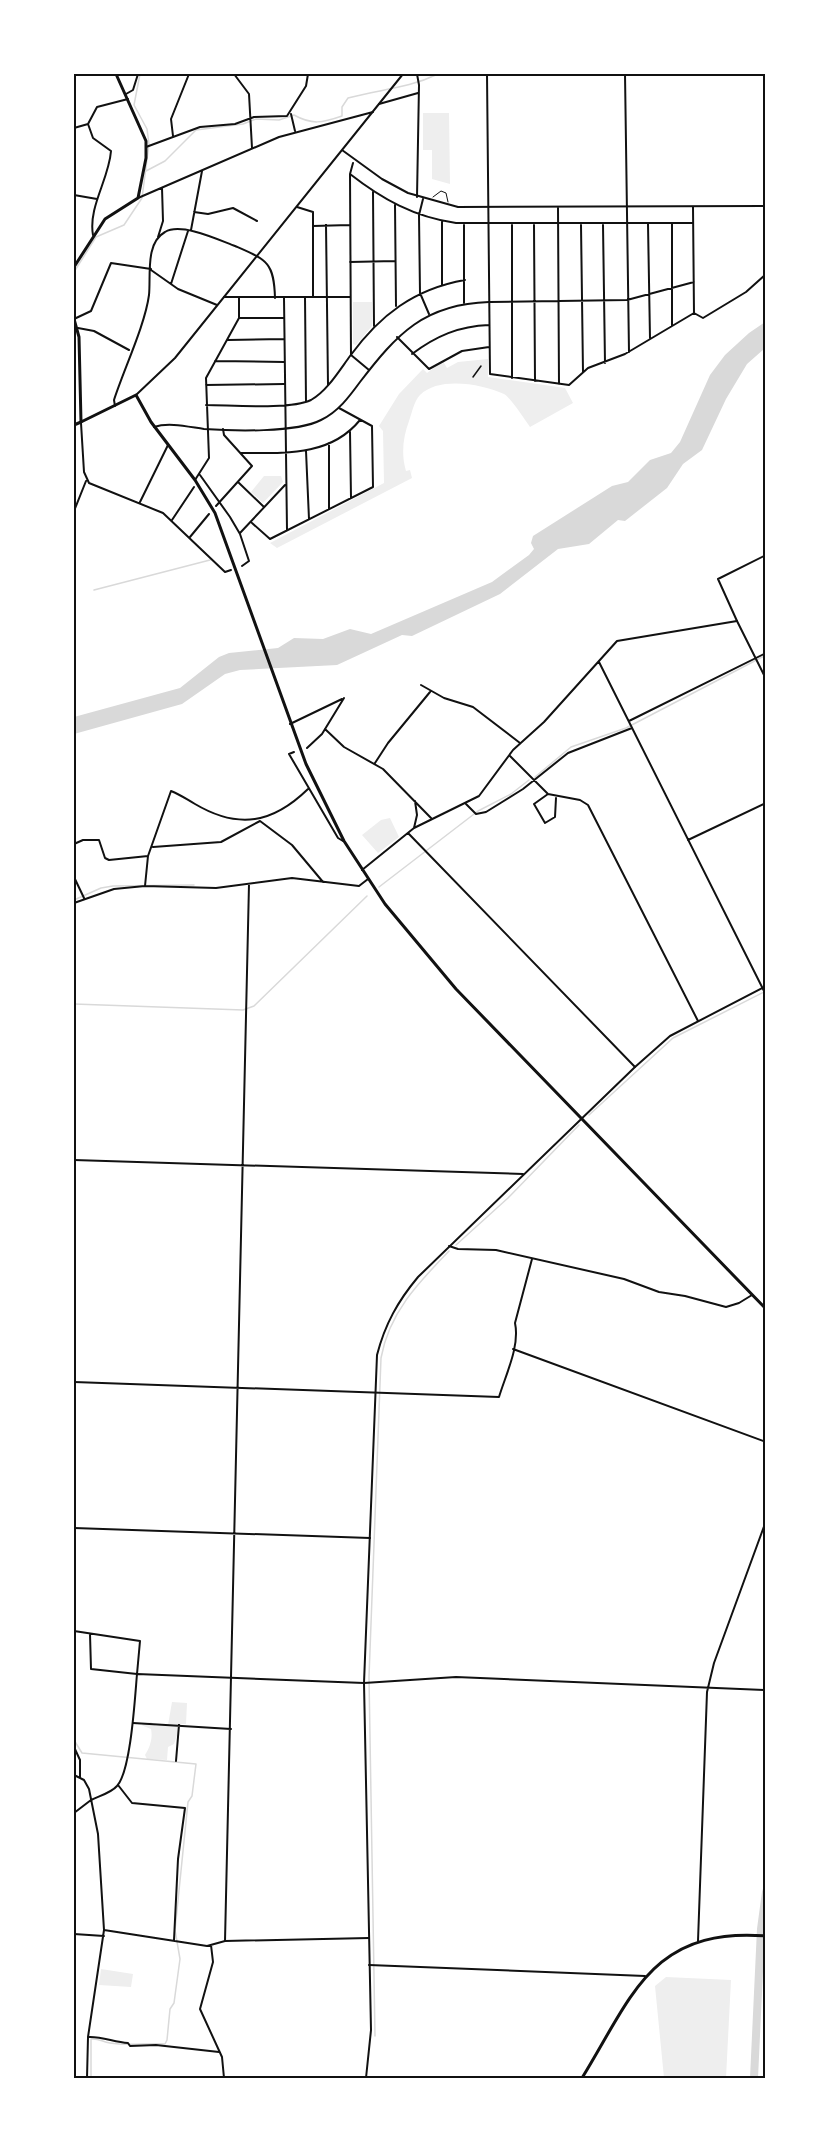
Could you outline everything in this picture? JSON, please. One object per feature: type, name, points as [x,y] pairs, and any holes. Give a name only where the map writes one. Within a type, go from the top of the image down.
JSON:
[{"type":"main road","points":[[74,267],[75,261],[93,235],[111,214],[138,198],[146,147],[144,133],[116,74]]},
{"type":"main road","points":[[74,319],[78,328],[81,422]]},
{"type":"main road","points":[[74,425],[136,395],[154,427],[195,480],[215,513],[290,724],[322,799],[344,841],[368,879],[433,964],[765,1309]]},
{"type":"main road","points":[[582,2079],[645,1976],[670,1955],[698,1941],[752,1935],[765,1936]]},
{"type":"street","points":[[126,94],[133,90],[138,74]]},
{"type":"street","points":[[173,136],[171,119],[189,74]]},
{"type":"street","points":[[234,74],[245,85],[249,94],[252,148]]},
{"type":"street","points":[[295,132],[291,114],[294,102],[306,86],[308,74]]},
{"type":"street","points":[[136,395],[175,358],[403,74]]},
{"type":"street","points":[[417,74],[417,197]]},
{"type":"street","points":[[487,74],[490,374],[569,385],[588,368],[628,352],[694,313]]},
{"type":"street","points":[[625,74],[628,352]]},
{"type":"street","points":[[379,104],[418,93]]},
{"type":"street","points":[[74,128],[87,124],[97,107],[128,99]]},
{"type":"street","points":[[138,198],[252,148],[295,132],[373,112]]},
{"type":"street","points":[[146,147],[200,127],[235,124],[251,118],[281,117],[291,114]]},
{"type":"street","points":[[87,124],[93,138],[111,151],[107,174],[97,199],[93,235]]},
{"type":"street","points":[[342,150],[382,179],[417,197],[447,206],[488,209],[765,206]]},
{"type":"street","points":[[351,355],[350,174],[353,163]]},
{"type":"street","points":[[171,284],[190,231],[202,171]]},
{"type":"street","points":[[350,174],[395,205],[418,215],[442,221],[488,225],[693,223]]},
{"type":"street","points":[[115,406],[130,351],[148,299],[152,251],[162,223],[162,188]]},
{"type":"street","points":[[373,192],[374,326]]},
{"type":"street","points":[[74,195],[97,199]]},
{"type":"street","points":[[423,199],[418,215],[420,293],[429,314]]},
{"type":"street","points":[[395,205],[396,306]]},
{"type":"street","points":[[296,207],[314,212],[313,297]]},
{"type":"street","points":[[693,207],[694,313]]},
{"type":"street","points":[[194,212],[208,214],[233,208],[257,221]]},
{"type":"street","points":[[558,208],[559,384]]},
{"type":"street","points":[[442,221],[442,285]]},
{"type":"street","points":[[162,223],[167,230]]},
{"type":"street","points":[[464,224],[464,303]]},
{"type":"street","points":[[603,224],[605,363]]},
{"type":"street","points":[[648,224],[650,338]]},
{"type":"street","points":[[672,224],[672,326]]},
{"type":"street","points":[[326,225],[328,385]]},
{"type":"street","points":[[313,226],[350,225]]},
{"type":"street","points":[[512,225],[512,378]]},
{"type":"street","points":[[534,225],[535,381]]},
{"type":"street","points":[[581,225],[583,372]]},
{"type":"street","points":[[158,237],[167,230],[190,231],[214,238],[256,257],[270,266],[275,274],[275,298]]},
{"type":"street","points":[[350,262],[396,261]]},
{"type":"street","points":[[74,319],[91,311],[111,262],[151,270],[171,284],[218,305]]},
{"type":"street","points":[[694,313],[703,318],[746,292],[765,274]]},
{"type":"street","points":[[206,405],[284,405],[306,402],[328,385],[374,326],[396,306],[420,293],[465,280]]},
{"type":"street","points":[[154,427],[166,425],[207,429],[284,429],[313,424],[339,408],[397,337],[429,314],[464,303],[627,300],[694,282]]},
{"type":"street","points":[[224,297],[351,297]]},
{"type":"street","points":[[305,297],[306,402]]},
{"type":"street","points":[[195,480],[209,458],[206,378],[239,318],[239,298]]},
{"type":"street","points":[[284,298],[287,530]]},
{"type":"street","points":[[239,318],[284,318]]},
{"type":"street","points":[[412,354],[427,343],[456,329],[489,325]]},
{"type":"street","points":[[78,328],[94,331],[130,351]]},
{"type":"street","points":[[397,337],[429,369],[462,351],[489,347]]},
{"type":"street","points":[[228,340],[284,339]]},
{"type":"street","points":[[351,355],[369,370]]},
{"type":"street","points":[[215,361],[284,362]]},
{"type":"street","points":[[473,377],[482,366]]},
{"type":"street","points":[[206,385],[284,384]]},
{"type":"street","points":[[252,523],[270,539],[373,487],[372,426],[339,408]]},
{"type":"street","points":[[240,453],[306,451],[329,443],[350,430],[361,419]]},
{"type":"street","points":[[74,511],[87,479],[81,422]]},
{"type":"street","points":[[216,506],[252,466],[224,435],[222,429]]},
{"type":"street","points":[[350,430],[351,498]]},
{"type":"street","points":[[329,443],[329,509]]},
{"type":"street","points":[[141,502],[168,445]]},
{"type":"street","points":[[306,451],[309,519]]},
{"type":"street","points":[[200,474],[240,534],[249,561],[242,566]]},
{"type":"street","points":[[87,479],[92,485],[141,502],[172,520],[225,572],[231,570]]},
{"type":"street","points":[[238,482],[265,507]]},
{"type":"street","points":[[240,534],[285,485]]},
{"type":"street","points":[[172,520],[194,487]]},
{"type":"street","points":[[190,537],[210,514]]},
{"type":"street","points":[[765,555],[718,579],[765,679]]},
{"type":"street","points":[[362,870],[414,828],[479,796],[520,743],[544,722],[617,641],[737,621]]},
{"type":"street","points":[[629,721],[765,653]]},
{"type":"street","points":[[599,662],[765,995]]},
{"type":"street","points":[[421,685],[431,692],[473,707],[520,743]]},
{"type":"street","points":[[375,763],[388,743],[431,692]]},
{"type":"street","points":[[290,724],[344,698],[325,729],[307,748]]},
{"type":"street","points":[[466,804],[471,811],[480,814],[534,782],[568,753],[632,728]]},
{"type":"street","points":[[325,729],[344,747],[375,763],[431,818]]},
{"type":"street","points":[[294,752],[289,754],[308,789],[338,838],[344,841]]},
{"type":"street","points":[[510,756],[548,794],[580,800],[588,805],[698,1021]]},
{"type":"street","points":[[152,847],[221,842],[293,803],[308,789]]},
{"type":"street","points":[[145,886],[148,856],[171,791],[233,819],[260,821],[292,845],[323,882]]},
{"type":"street","points":[[548,794],[534,804],[545,823],[555,817],[556,797]]},
{"type":"street","points":[[414,828],[417,815],[415,801]]},
{"type":"street","points":[[688,840],[765,803]]},
{"type":"street","points":[[408,833],[635,1067]]},
{"type":"street","points":[[74,844],[83,840],[99,840],[105,858],[109,860],[148,856]]},
{"type":"street","points":[[74,877],[84,897]]},
{"type":"street","points":[[74,903],[84,897],[114,889],[145,886],[216,888],[292,878],[359,886],[368,879]]},
{"type":"street","points":[[225,1941],[232,1729],[236,1388],[249,884]]},
{"type":"street","points":[[366,2079],[371,2030],[364,1683],[377,1355],[389,1319],[400,1298],[449,1245],[635,1067],[670,1036],[763,987]]},
{"type":"street","points":[[74,1160],[523,1174]]},
{"type":"street","points":[[449,1245],[458,1249],[496,1250],[624,1279],[659,1292],[726,1307],[739,1304],[752,1295]]},
{"type":"street","points":[[74,1382],[499,1397],[517,1333],[515,1323],[532,1259]]},
{"type":"street","points":[[513,1349],[765,1442]]},
{"type":"street","points":[[698,1941],[708,1688],[714,1663],[765,1521]]},
{"type":"street","points":[[74,1528],[370,1538]]},
{"type":"street","points":[[74,1631],[140,1641],[133,1723],[124,1770],[118,1785],[91,1800],[74,1813]]},
{"type":"street","points":[[90,1634],[91,1670],[137,1674],[364,1683],[456,1677],[765,1690]]},
{"type":"street","points":[[133,1723],[232,1729]]},
{"type":"street","points":[[176,1761],[179,1725]]},
{"type":"street","points":[[74,1748],[80,1760],[80,1777]]},
{"type":"street","points":[[74,1775],[87,1784],[98,1834],[104,1930],[88,2037],[87,2079]]},
{"type":"street","points":[[118,1785],[132,1803],[185,1808],[178,1859],[174,1940]]},
{"type":"street","points":[[104,1930],[211,1945],[225,1941],[369,1938]]},
{"type":"street","points":[[74,1935],[104,1936]]},
{"type":"street","points":[[211,1945],[213,1962],[200,2009],[220,2052],[224,2079]]},
{"type":"street","points":[[369,1965],[645,1976]]},
{"type":"street","points":[[88,2037],[99,2036],[106,2041],[128,2043],[130,2046],[156,2045],[220,2052]]},
{"type":"lane","points":[[431,201],[434,195],[441,191],[446,193],[447,206]]},
{"type":"shaded area","points":[[423,113],[449,113],[450,184],[432,179],[432,150],[423,150]]},
{"type":"shaded area","points":[[353,302],[372,302],[372,326],[356,345],[353,344]]},
{"type":"shaded area","points":[[765,322],[765,348],[747,364],[726,399],[702,450],[683,464],[667,488],[625,521],[618,520],[589,544],[558,549],[500,594],[412,636],[402,635],[337,665],[240,670],[225,674],[182,704],[74,734],[74,717],[180,688],[219,657],[229,653],[278,648],[294,638],[323,639],[350,629],[371,634],[492,582],[529,555],[534,549],[531,543],[533,536],[612,486],[628,482],[650,460],[671,453],[680,442],[710,375],[725,355]]},
{"type":"shaded area","points":[[488,359],[488,377],[565,388],[573,403],[530,427],[507,396],[495,390],[461,384],[438,385],[428,389],[416,400],[404,439],[404,465],[406,471],[410,470],[412,478],[277,548],[270,543],[384,483],[383,431],[379,426],[399,394],[423,369],[427,373],[443,361],[447,368],[458,362]]},
{"type":"shaded area","points":[[264,476],[281,476],[283,482],[263,503],[251,492]]},
{"type":"shaded area","points":[[390,818],[399,837],[378,853],[362,835],[381,820]]},
{"type":"shaded area","points":[[172,1702],[187,1703],[186,1724],[181,1724],[174,1744],[168,1747],[167,1760],[147,1759],[145,1755],[151,1742],[151,1729],[141,1725],[151,1722],[156,1726],[168,1725]]},
{"type":"shaded area","points":[[101,1969],[133,1974],[131,1987],[99,1985]]},
{"type":"shaded area","points":[[666,1977],[731,1980],[726,2078],[664,2078],[655,1986]]},
{"type":"waterway","points":[[74,272],[96,237],[124,225],[142,198],[149,144],[147,129],[134,105],[140,74]]},
{"type":"waterway","points":[[146,171],[165,161],[196,130],[243,124],[256,119],[279,120],[294,115],[312,122],[329,120],[342,116],[342,107],[348,98],[404,86],[438,74]]},
{"type":"waterway","points":[[94,590],[210,560]]},
{"type":"waterway","points":[[535,777],[571,747],[626,728],[766,655]]},
{"type":"waterway","points":[[379,887],[478,811],[511,794],[529,780]]},
{"type":"waterway","points":[[74,900],[101,888],[113,886],[194,885]]},
{"type":"waterway","points":[[74,1004],[243,1010],[254,1006],[367,896]]},
{"type":"waterway","points":[[589,1115],[673,1038],[766,991]]},
{"type":"waterway","points":[[456,1245],[508,1198],[579,1125]]},
{"type":"waterway","points":[[375,2036],[369,1677],[381,1358],[391,1327],[406,1300],[449,1251]]},
{"type":"waterway","points":[[74,1740],[82,1753],[196,1764],[192,1796],[188,1802],[175,1930],[180,1959],[174,2003],[170,2009],[167,2040],[165,2044],[130,2044],[91,2039],[91,2078]]},
{"type":"waterway","points":[[754,2078],[761,1929],[766,1892]]}]
